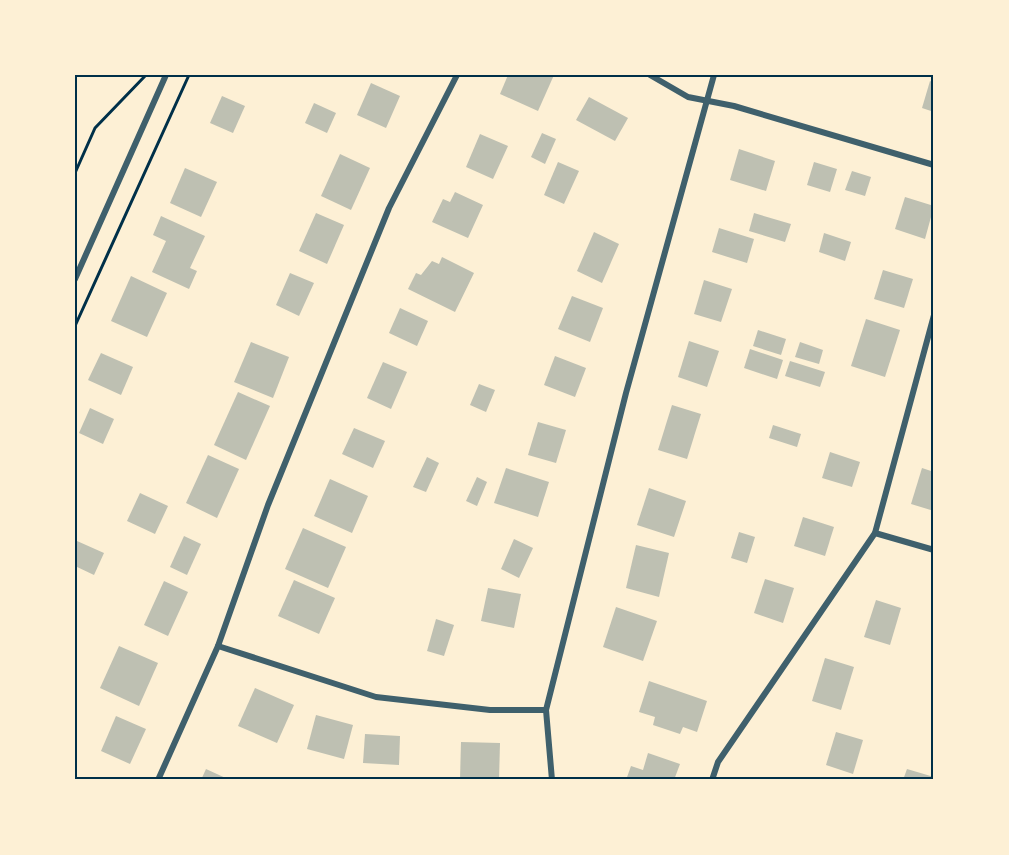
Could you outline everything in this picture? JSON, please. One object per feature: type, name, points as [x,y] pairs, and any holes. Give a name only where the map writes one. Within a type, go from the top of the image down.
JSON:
[{"type":"street","points":[[75,279],[166,75]]},
{"type":"street","points":[[158,780],[218,646],[267,504],[389,208],[457,75]]},
{"type":"street","points":[[650,75],[688,97],[734,106],[934,165]]},
{"type":"street","points":[[552,780],[546,710],[626,393],[714,75]]},
{"type":"street","points":[[712,780],[718,762],[875,533],[934,315]]},
{"type":"street","points":[[875,533],[934,550]]},
{"type":"street","points":[[218,646],[376,698],[490,710],[546,710]]},
{"type":"path","points":[[75,173],[95,128],[146,75]]},
{"type":"path","points":[[75,326],[189,75]]},
{"type":"building","points":[[508,75],[554,75],[538,111],[500,94]]},
{"type":"building","points":[[930,81],[934,83],[934,112],[922,108]]},
{"type":"building","points":[[371,83],[400,96],[386,128],[357,115]]},
{"type":"building","points":[[222,96],[245,106],[233,133],[210,123]]},
{"type":"building","points":[[589,97],[628,118],[615,141],[576,120]]},
{"type":"building","points":[[314,103],[336,113],[327,133],[305,123]]},
{"type":"building","points":[[542,133],[556,139],[545,164],[531,157]]},
{"type":"building","points":[[480,134],[508,146],[493,179],[466,167]]},
{"type":"building","points":[[739,149],[775,161],[766,191],[730,180]]},
{"type":"building","points":[[340,154],[370,168],[351,210],[321,196]]},
{"type":"building","points":[[558,162],[579,171],[564,204],[544,195]]},
{"type":"building","points":[[814,162],[837,169],[830,192],[807,185]]},
{"type":"building","points":[[185,168],[217,182],[201,217],[170,203]]},
{"type":"building","points":[[852,171],[871,177],[865,196],[845,190]]},
{"type":"building","points":[[455,192],[483,205],[468,238],[432,222],[443,199],[450,202]]},
{"type":"building","points":[[905,197],[934,206],[925,239],[895,229]]},
{"type":"building","points":[[316,213],[344,225],[327,264],[299,251]]},
{"type":"building","points":[[754,213],[791,224],[785,242],[749,231]]},
{"type":"building","points":[[161,216],[205,236],[190,268],[197,271],[189,289],[152,272],[166,241],[153,235]]},
{"type":"building","points":[[719,228],[754,239],[747,263],[712,252]]},
{"type":"building","points":[[594,232],[619,244],[602,283],[577,271]]},
{"type":"building","points":[[824,233],[851,242],[845,261],[819,252]]},
{"type":"building","points":[[442,257],[474,273],[455,312],[408,289],[416,273],[421,275],[432,261],[439,264]]},
{"type":"building","points":[[883,270],[913,279],[904,308],[874,299]]},
{"type":"building","points":[[290,273],[314,283],[299,316],[276,305]]},
{"type":"building","points":[[131,276],[167,293],[147,337],[111,321]]},
{"type":"building","points":[[704,280],[732,289],[721,322],[694,314]]},
{"type":"building","points":[[572,296],[603,308],[590,342],[558,329]]},
{"type":"building","points":[[400,308],[428,321],[417,346],[389,333]]},
{"type":"building","points":[[866,319],[900,330],[885,377],[851,366]]},
{"type":"building","points":[[758,330],[786,339],[781,355],[753,346]]},
{"type":"building","points":[[689,341],[719,351],[707,387],[678,377]]},
{"type":"building","points":[[251,342],[289,357],[273,398],[234,382]]},
{"type":"building","points":[[800,342],[823,350],[819,364],[795,357]]},
{"type":"building","points":[[750,349],[783,360],[777,379],[744,368]]},
{"type":"building","points":[[101,353],[133,367],[121,395],[88,380]]},
{"type":"building","points":[[555,356],[586,368],[575,397],[544,385]]},
{"type":"building","points":[[790,361],[825,372],[820,387],[785,376]]},
{"type":"building","points":[[383,362],[407,372],[391,409],[367,398]]},
{"type":"building","points":[[479,384],[495,390],[486,412],[470,405]]},
{"type":"building","points":[[238,392],[270,406],[246,460],[214,445]]},
{"type":"building","points":[[672,405],[701,414],[687,459],[658,450]]},
{"type":"building","points":[[90,408],[114,419],[103,444],[79,433]]},
{"type":"building","points":[[538,422],[566,430],[556,463],[528,455]]},
{"type":"building","points":[[773,425],[801,434],[797,447],[769,438]]},
{"type":"building","points":[[354,428],[385,441],[373,468],[342,454]]},
{"type":"building","points":[[830,452],[860,462],[852,487],[822,478]]},
{"type":"building","points":[[208,455],[239,469],[217,518],[186,503]]},
{"type":"building","points":[[427,457],[439,463],[426,492],[413,487]]},
{"type":"building","points":[[506,468],[549,482],[538,517],[494,503]]},
{"type":"building","points":[[922,468],[934,472],[934,511],[911,504]]},
{"type":"building","points":[[477,477],[487,482],[477,506],[466,501]]},
{"type":"building","points":[[330,479],[368,496],[352,533],[314,516]]},
{"type":"building","points":[[649,488],[686,501],[674,537],[637,525]]},
{"type":"building","points":[[140,493],[168,506],[155,534],[127,521]]},
{"type":"building","points":[[803,517],[834,527],[825,556],[794,546]]},
{"type":"building","points":[[303,528],[346,547],[328,588],[285,569]]},
{"type":"building","points":[[739,532],[755,537],[747,563],[731,558]]},
{"type":"building","points":[[184,536],[201,544],[187,575],[170,567]]},
{"type":"building","points":[[514,539],[533,548],[519,578],[501,569]]},
{"type":"building","points":[[77,541],[104,553],[94,575],[75,566]]},
{"type":"building","points":[[636,545],[669,553],[659,597],[626,588]]},
{"type":"building","points":[[765,579],[794,588],[783,623],[754,613]]},
{"type":"building","points":[[294,580],[335,598],[319,634],[278,616]]},
{"type":"building","points":[[164,581],[188,592],[168,636],[144,625]]},
{"type":"building","points":[[488,588],[521,594],[514,628],[481,621]]},
{"type":"building","points":[[876,600],[901,608],[890,645],[864,637]]},
{"type":"building","points":[[616,607],[657,621],[643,661],[603,647]]},
{"type":"building","points":[[436,619],[454,625],[444,656],[427,651]]},
{"type":"building","points":[[119,646],[158,663],[139,706],[100,688]]},
{"type":"building","points":[[825,658],[854,667],[841,710],[812,701]]},
{"type":"building","points":[[649,681],[707,701],[697,732],[683,727],[680,734],[653,725],[655,717],[639,712]]},
{"type":"building","points":[[255,688],[294,705],[277,743],[238,726]]},
{"type":"building","points":[[316,715],[353,725],[344,759],[307,749]]},
{"type":"building","points":[[116,716],[146,729],[130,764],[101,751]]},
{"type":"building","points":[[836,732],[863,740],[853,774],[826,765]]},
{"type":"building","points":[[365,734],[400,736],[399,765],[363,763]]},
{"type":"building","points":[[461,742],[500,743],[499,780],[460,780]]},
{"type":"building","points":[[648,753],[680,764],[674,780],[626,780],[631,766],[643,770]]},
{"type":"building","points":[[206,769],[230,780],[201,780]]},
{"type":"building","points":[[907,769],[934,777],[934,780],[903,780]]}]
